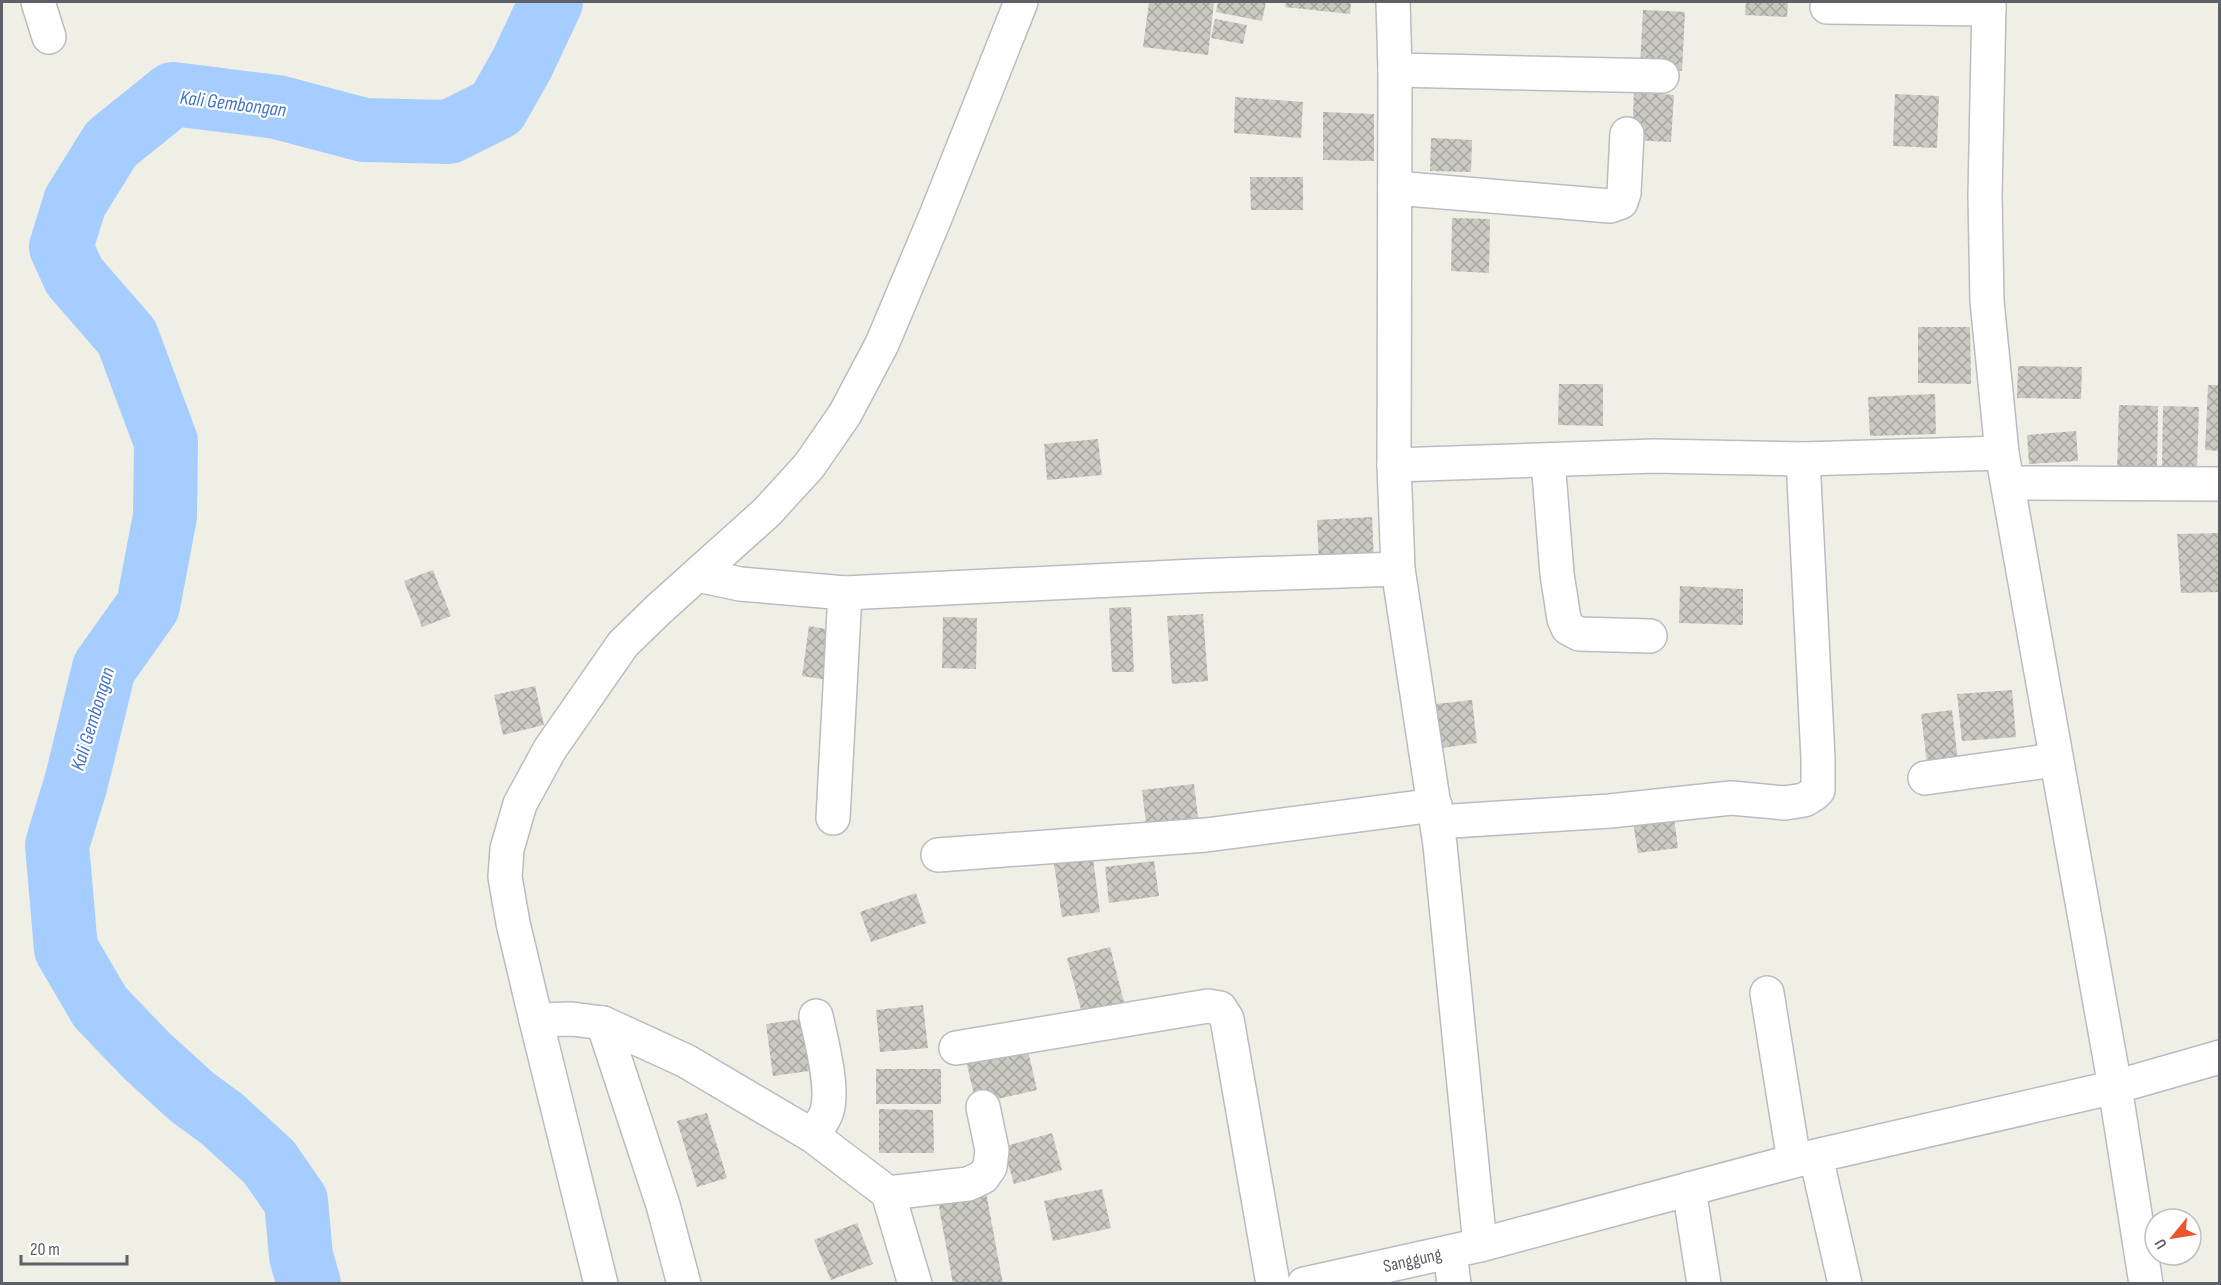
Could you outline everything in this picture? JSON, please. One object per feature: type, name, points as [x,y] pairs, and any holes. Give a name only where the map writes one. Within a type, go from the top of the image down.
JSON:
[{"type":"street","points":[[38,2],[49,37]]},
{"type":"street","points":[[601,1284],[513,923],[505,877],[507,849],[520,804],[550,749],[623,644],[786,492],[826,444],[845,414],[882,344],[1022,2]]},
{"type":"street","points":[[1393,2],[1395,70],[1394,465],[1398,569],[1436,814],[1465,1248],[1454,1284]]},
{"type":"street","points":[[1827,7],[1989,5],[1985,196],[1986,281],[2006,468],[2055,760],[2115,1088],[2146,1284]]},
{"type":"street","points":[[1395,70],[1662,76]]},
{"type":"street","points":[[1395,188],[1610,206],[1621,202],[1624,193],[1627,134]]},
{"type":"street","points":[[1394,465],[1654,456],[1803,459],[2006,468],[2220,484]]},
{"type":"street","points":[[938,855],[1206,835],[1436,814],[1610,811],[1731,798],[1785,803],[1807,799],[1818,790],[1818,758],[1803,459]]},
{"type":"street","points":[[1548,460],[1557,574],[1564,619],[1568,628],[1579,634],[1650,636]]},
{"type":"street","points":[[698,575],[757,586],[845,593],[1195,576],[1398,569]]},
{"type":"street","points":[[833,818],[845,593]]},
{"type":"street","points":[[1925,778],[2055,760]]},
{"type":"street","points":[[1767,993],[1805,1159],[1845,1284]]},
{"type":"street","points":[[956,1048],[1208,1006],[1220,1008],[1227,1019],[1273,1284]]},
{"type":"street","points":[[813,1136],[827,1111],[829,1092],[816,1016]]},
{"type":"street","points":[[536,1020],[572,1019],[603,1023],[686,1061],[813,1136],[888,1193],[915,1284]]},
{"type":"street","points":[[603,1023],[663,1205],[684,1284]]},
{"type":"street","name":"Sanggung","points":[[1304,1284],[1465,1248],[1805,1159],[2115,1088],[2220,1057]]},
{"type":"street","points":[[888,1193],[968,1184],[983,1177],[990,1167],[992,1150],[983,1107]]},
{"type":"street","points":[[1689,1189],[1704,1284]]},
{"type":"building","points":[[1149,2],[1214,2],[1208,55],[1143,47]]},
{"type":"building","points":[[1218,2],[1266,2],[1262,21],[1216,12]]},
{"type":"building","points":[[1286,2],[1351,2],[1350,14],[1285,7]]},
{"type":"building","points":[[1746,2],[1788,2],[1787,17],[1745,15]]},
{"type":"building","points":[[1643,10],[1685,12],[1682,71],[1640,69]]},
{"type":"building","points":[[1215,19],[1247,25],[1243,44],[1211,38]]},
{"type":"building","points":[[1634,92],[1674,95],[1671,142],[1632,140]]},
{"type":"building","points":[[1895,94],[1939,96],[1937,148],[1893,146]]},
{"type":"building","points":[[1235,97],[1303,102],[1301,138],[1234,133]]},
{"type":"building","points":[[1323,112],[1374,114],[1374,161],[1323,160]]},
{"type":"building","points":[[1431,138],[1472,140],[1471,172],[1430,171]]},
{"type":"building","points":[[1250,177],[1303,177],[1303,210],[1251,210]]},
{"type":"building","points":[[1452,218],[1490,219],[1489,273],[1451,271]]},
{"type":"building","points":[[1918,327],[1970,327],[1971,384],[1918,383]]},
{"type":"building","points":[[2018,366],[2082,367],[2081,399],[2017,398]]},
{"type":"building","points":[[1559,384],[1603,384],[1603,426],[1558,425]]},
{"type":"building","points":[[2208,385],[2220,385],[2220,451],[2205,450]]},
{"type":"building","points":[[1935,394],[1936,434],[1870,436],[1868,397]]},
{"type":"building","points":[[2119,405],[2158,406],[2157,471],[2117,470]]},
{"type":"building","points":[[2163,406],[2199,407],[2197,468],[2162,467]]},
{"type":"building","points":[[2076,431],[2078,461],[2029,464],[2027,435]]},
{"type":"building","points":[[1098,439],[1102,475],[1047,480],[1044,444]]},
{"type":"building","points":[[1372,517],[1374,561],[1319,563],[1317,520]]},
{"type":"building","points":[[2220,533],[2220,592],[2181,593],[2177,534]]},
{"type":"building","points":[[433,570],[451,616],[422,627],[404,581]]},
{"type":"building","points":[[1680,586],[1743,589],[1743,625],[1679,623]]},
{"type":"building","points":[[1131,607],[1134,672],[1112,672],[1109,608]]},
{"type":"building","points":[[1203,614],[1208,681],[1172,684],[1167,616]]},
{"type":"building","points":[[943,617],[977,618],[976,669],[942,668]]},
{"type":"building","points":[[809,626],[836,631],[828,680],[802,676]]},
{"type":"building","points":[[535,686],[544,725],[503,735],[494,695]]},
{"type":"building","points":[[2012,690],[2016,737],[1962,741],[1957,694]]},
{"type":"building","points":[[1472,700],[1477,743],[1442,748],[1436,704]]},
{"type":"building","points":[[1952,710],[1959,769],[1928,772],[1921,714]]},
{"type":"building","points":[[1194,784],[1199,826],[1147,832],[1142,790]]},
{"type":"building","points":[[1673,810],[1678,848],[1638,853],[1632,816]]},
{"type":"building","points":[[1093,859],[1100,912],[1062,917],[1054,864]]},
{"type":"building","points":[[1154,861],[1159,896],[1109,903],[1105,867]]},
{"type":"building","points":[[916,893],[926,923],[871,942],[860,912]]},
{"type":"building","points":[[1110,947],[1124,1002],[1082,1013],[1067,958]]},
{"type":"building","points":[[923,1005],[928,1048],[880,1052],[876,1010]]},
{"type":"building","points":[[808,1018],[816,1070],[773,1076],[766,1024]]},
{"type":"building","points":[[1026,1042],[1037,1090],[976,1104],[965,1056]]},
{"type":"building","points":[[876,1069],[941,1069],[941,1104],[876,1104]]},
{"type":"building","points":[[879,1109],[933,1110],[934,1153],[879,1153]]},
{"type":"building","points":[[707,1113],[727,1178],[697,1187],[677,1121]]},
{"type":"building","points":[[1052,1133],[1062,1170],[1014,1184],[1003,1147]]},
{"type":"building","points":[[985,1187],[1003,1284],[953,1284],[937,1196]]},
{"type":"building","points":[[1102,1189],[1111,1228],[1053,1241],[1044,1201]]},
{"type":"building","points":[[857,1223],[873,1264],[831,1280],[814,1240]]},
{"type":"waterway","name":"Kali Gembongan","points":[[309,1284],[301,1256],[296,1201],[269,1162],[147,1056],[100,1007],[66,949],[57,845],[76,783],[104,668],[148,606],[165,516],[166,442],[127,337],[74,276],[61,247],[75,202],[111,144],[173,94],[277,107],[364,130],[449,132],[497,108],[522,64],[551,2]]}]
